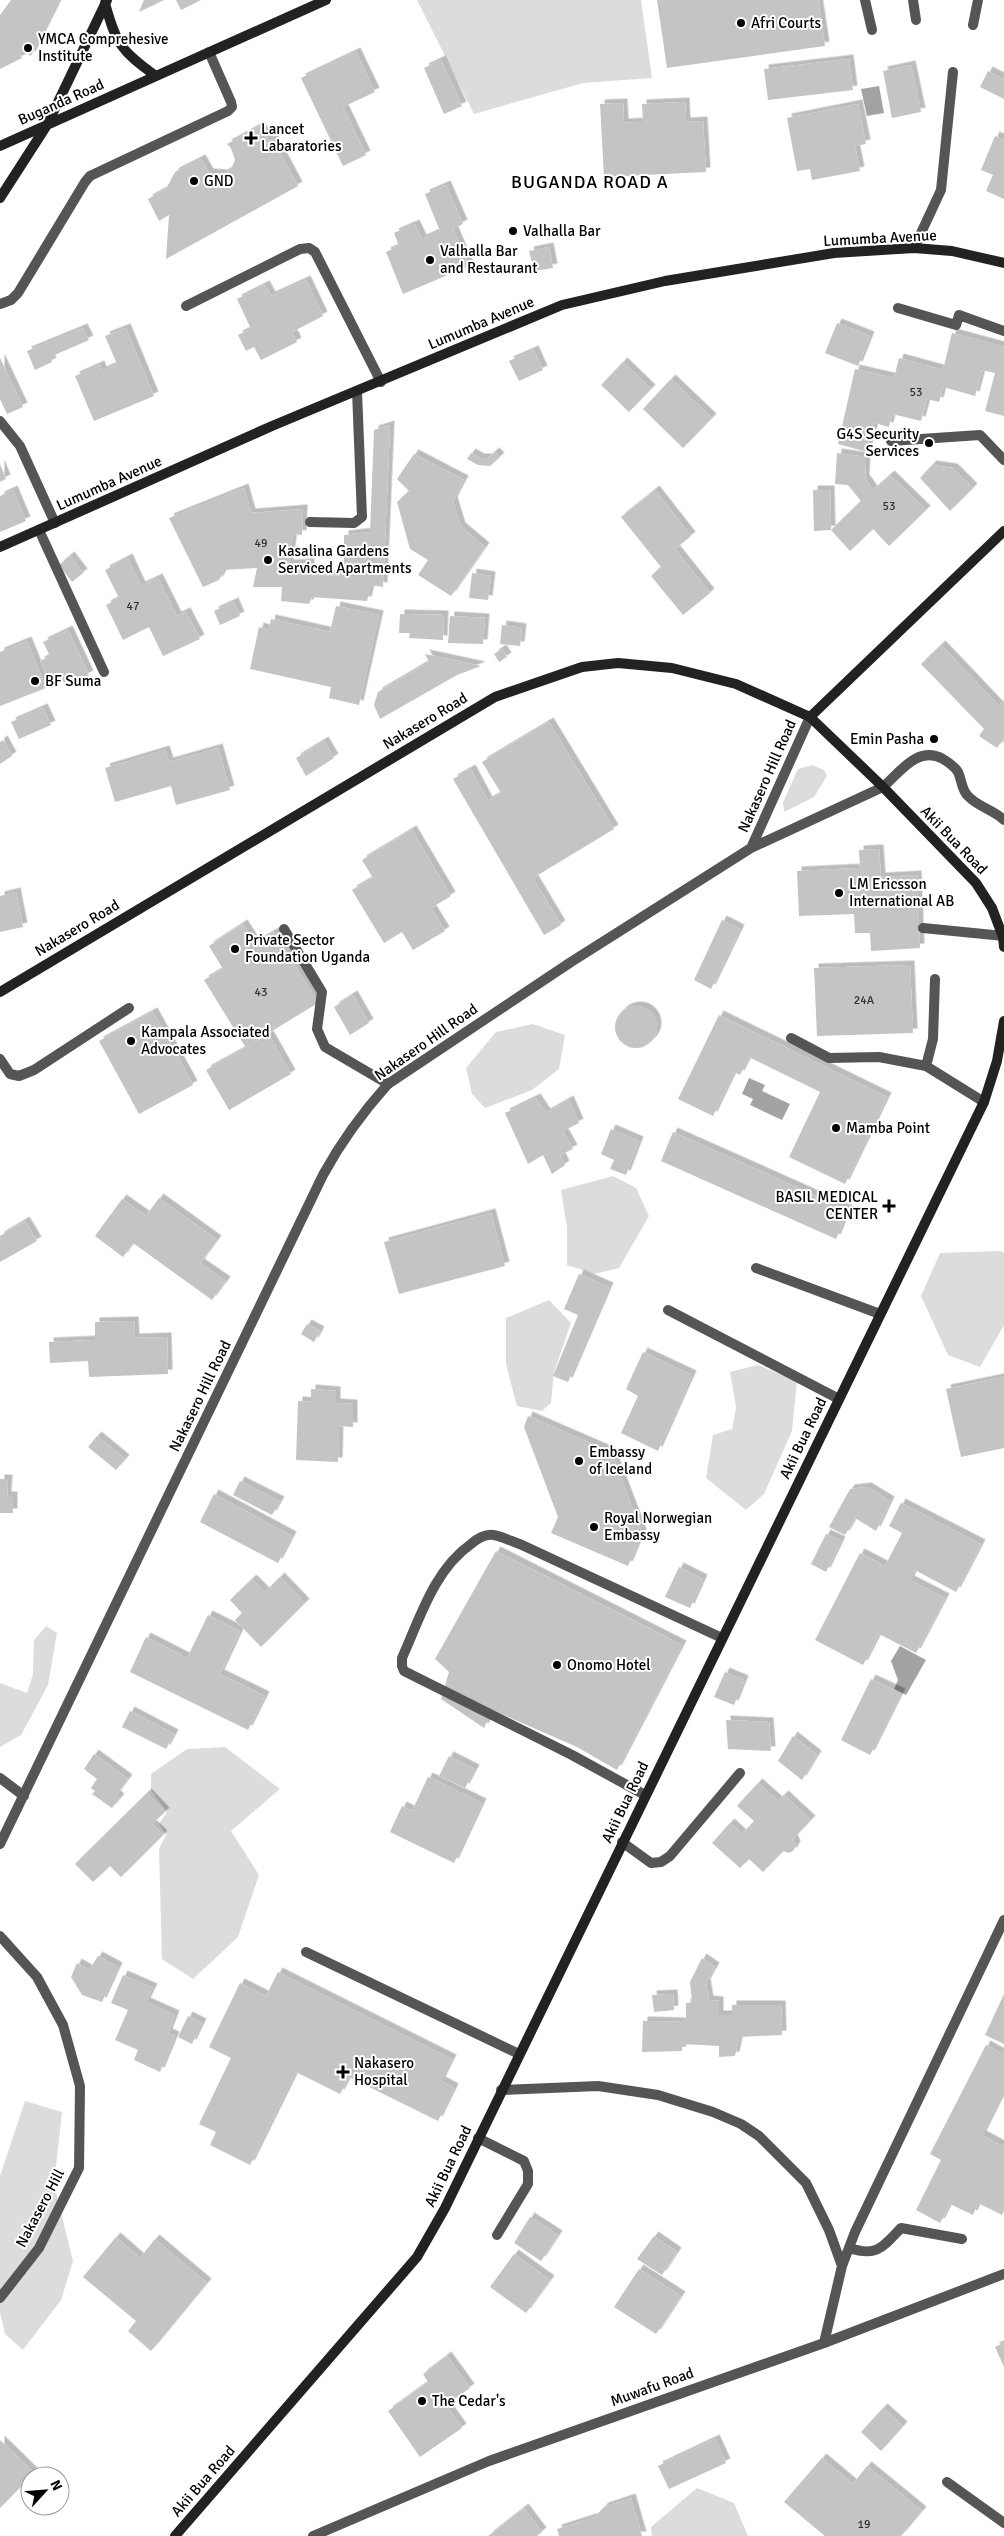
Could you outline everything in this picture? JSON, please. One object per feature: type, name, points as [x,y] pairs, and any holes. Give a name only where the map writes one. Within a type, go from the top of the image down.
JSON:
[{"type":"street","name":"Buganda Road","points":[[0,146],[326,0]]},
{"type":"street","points":[[865,0],[872,30]]},
{"type":"street","points":[[914,0],[916,20]]},
{"type":"street","points":[[973,25],[978,0]]},
{"type":"street","points":[[106,1],[113,31],[119,45],[132,58],[156,76]]},
{"type":"street","points":[[0,198],[47,125],[106,1]]},
{"type":"street","points":[[0,304],[11,300],[18,293],[90,176],[232,107],[209,52]]},
{"type":"street","points":[[914,248],[941,190],[952,72]]},
{"type":"street","points":[[186,306],[300,249],[309,248],[315,252],[381,382]]},
{"type":"street","name":"Lumumba Avenue","points":[[0,547],[263,430],[562,305],[665,281],[834,253],[914,248],[952,251],[1004,263]]},
{"type":"street","points":[[898,308],[956,325],[959,315],[1004,331]]},
{"type":"street","points":[[310,522],[354,523],[362,517],[357,391]]},
{"type":"street","points":[[0,421],[20,446],[55,523]]},
{"type":"street","points":[[891,441],[980,435],[1004,460]]},
{"type":"street","points":[[39,530],[104,672]]},
{"type":"street","name":"Nakasero Hill Road","points":[[0,1844],[323,1175],[342,1140],[388,1084],[571,962],[751,848],[810,717],[1004,532]]},
{"type":"street","name":"Nakasero Road","points":[[0,992],[495,697],[582,667],[618,662],[672,668],[736,684],[810,717],[883,788]]},
{"type":"street","points":[[751,848],[883,788],[915,758],[924,754],[935,754],[948,761],[958,772],[962,786],[969,797],[996,812],[1004,820]]},
{"type":"street","name":"Akii Bua Road","points":[[883,788],[976,883],[992,908],[1004,940]]},
{"type":"street","points":[[923,928],[1004,940]]},
{"type":"street","points":[[284,929],[322,992],[317,1029],[325,1047],[388,1084]]},
{"type":"street","points":[[926,1066],[933,1039],[935,979]]},
{"type":"street","points":[[0,1059],[10,1074],[20,1076],[34,1070],[130,1008]]},
{"type":"street","name":"Akii Bua Road","points":[[175,2536],[417,2257],[445,2208],[984,1102],[997,1061],[1004,1021]]},
{"type":"street","points":[[791,1038],[829,1058],[880,1057],[926,1066],[984,1102]]},
{"type":"street","points":[[756,1268],[880,1314]]},
{"type":"street","points":[[668,1310],[839,1399]]},
{"type":"street","points":[[645,1795],[572,1755],[404,1671],[402,1658],[432,1590],[448,1564],[463,1549],[484,1536],[492,1535],[522,1545],[722,1638]]},
{"type":"street","points":[[622,1842],[651,1863],[661,1862],[670,1856],[740,1773]]},
{"type":"street","points":[[0,1778],[24,1796]]},
{"type":"street","points":[[824,2343],[842,2266],[849,2248],[1004,1920]]},
{"type":"street","name":"Nakasero Hill","points":[[0,1936],[37,1978],[64,2025],[80,2086],[79,2168],[39,2248],[0,2298]]},
{"type":"street","points":[[306,1952],[519,2054]]},
{"type":"street","points":[[501,2090],[598,2086],[658,2095],[712,2112],[741,2124],[759,2136],[806,2183],[829,2230],[842,2266]]},
{"type":"street","points":[[478,2138],[524,2160],[528,2171],[528,2184],[497,2235]]},
{"type":"street","points":[[849,2248],[866,2254],[883,2247],[901,2228],[962,2239]]},
{"type":"street","name":"Muwafu Road","points":[[313,2536],[489,2461],[824,2343],[1004,2274]]},
{"type":"street","points":[[947,2482],[1004,2524]]},
{"type":"shaded area","points":[[417,0],[641,0],[652,78],[583,83],[474,114]]},
{"type":"shaded area","points":[[879,86],[884,113],[867,116],[861,89]]},
{"type":"shaded area","points":[[812,765],[824,770],[827,776],[814,797],[784,812],[783,802],[798,769]]},
{"type":"shaded area","points":[[533,1024],[565,1035],[559,1069],[532,1090],[485,1108],[472,1094],[466,1068],[496,1032]]},
{"type":"shaded area","points":[[749,1078],[765,1085],[762,1091],[790,1104],[782,1120],[750,1105],[753,1099],[742,1094]]},
{"type":"shaded area","points":[[613,1176],[636,1188],[649,1216],[619,1268],[595,1274],[567,1265],[567,1228],[561,1190]]},
{"type":"shaded area","points":[[1001,1251],[1004,1253],[1004,1325],[980,1367],[948,1355],[921,1296],[940,1253]]},
{"type":"shaded area","points":[[549,1300],[571,1323],[554,1372],[551,1403],[542,1411],[517,1406],[506,1364],[506,1318]]},
{"type":"shaded area","points":[[758,1365],[797,1381],[792,1431],[764,1494],[746,1510],[706,1478],[713,1435],[732,1429],[736,1407],[730,1372]]},
{"type":"shaded area","points":[[46,1626],[57,1633],[48,1685],[21,1735],[0,1747],[0,1683],[27,1693],[33,1674],[34,1640]]},
{"type":"shaded area","points":[[900,1646],[926,1660],[906,1695],[894,1689],[898,1680],[891,1661]]},
{"type":"shaded area","points":[[225,1747],[280,1789],[231,1831],[259,1875],[238,1937],[193,1979],[162,1959],[159,1849],[166,1835],[159,1824],[167,1812],[151,1790],[151,1774],[187,1749]]},
{"type":"shaded area","points":[[25,2101],[62,2112],[54,2184],[73,2261],[61,2300],[23,2350],[5,2334],[0,2312],[0,2176]]},
{"type":"shaded area","points":[[697,2488],[734,2503],[748,2536],[652,2536],[651,2527]]},
{"type":"building","points":[[11,0],[59,0],[31,56],[22,51],[19,52],[22,58],[0,69],[0,15]]},
{"type":"building","points":[[144,0],[164,0],[139,12]]},
{"type":"building","points":[[176,0],[201,0],[181,10]]},
{"type":"building","name":"Afri Courts","points":[[657,0],[818,0],[825,46],[667,68]]},
{"type":"building","points":[[356,52],[375,92],[343,107],[366,155],[343,166],[301,78]]},
{"type":"building","points":[[849,59],[853,90],[768,100],[764,69]]},
{"type":"building","points":[[441,60],[462,106],[444,114],[424,68]]},
{"type":"building","points":[[911,65],[921,112],[892,118],[883,71]]},
{"type":"building","points":[[988,71],[1004,79],[1004,99],[980,87]]},
{"type":"building","points":[[685,102],[686,122],[703,121],[706,172],[604,177],[600,104],[623,103],[624,123],[643,122],[642,104]]},
{"type":"building","points":[[858,104],[866,144],[855,146],[860,171],[812,180],[810,169],[797,171],[787,118]]},
{"type":"building","points":[[260,126],[269,141],[273,139],[298,186],[166,259],[169,215],[159,221],[148,199],[166,189],[175,172],[201,159],[209,173],[223,174],[231,169],[235,160],[231,148],[227,144]]},
{"type":"building","points":[[995,136],[1004,140],[1004,199],[986,191],[993,175],[981,170]]},
{"type":"building","points":[[446,185],[463,224],[453,229],[469,266],[403,294],[386,252],[399,246],[394,233],[415,224],[422,239],[440,231],[425,194]]},
{"type":"building","points":[[549,247],[553,268],[534,271],[529,251]]},
{"type":"building","points":[[306,280],[323,316],[292,332],[297,342],[261,360],[254,347],[246,351],[238,335],[251,329],[237,299],[265,285],[271,296]]},
{"type":"building","points":[[837,323],[870,336],[858,366],[825,353]]},
{"type":"building","points":[[83,328],[89,340],[50,357],[52,362],[35,370],[27,351]]},
{"type":"building","points":[[126,328],[154,396],[94,421],[75,376],[100,365],[102,371],[117,364],[105,336]]},
{"type":"building","points":[[952,333],[1004,347],[1004,416],[985,411],[995,373],[982,370],[975,396],[943,387],[939,402],[927,399],[921,421],[892,414],[889,427],[875,423],[867,452],[838,444],[855,369],[894,378],[899,358],[943,370]]},
{"type":"building","points":[[534,350],[543,370],[519,381],[509,361]]},
{"type":"building","points":[[0,358],[23,407],[7,414],[0,399]]},
{"type":"building","points":[[623,362],[651,389],[629,412],[601,385]]},
{"type":"building","points":[[671,379],[712,418],[683,448],[643,409]]},
{"type":"building","points":[[390,425],[383,587],[371,585],[367,601],[312,597],[309,604],[281,601],[282,587],[253,587],[257,568],[224,570],[219,580],[203,587],[169,518],[244,488],[251,513],[303,509],[302,535],[293,534],[289,564],[310,563],[310,575],[344,576],[344,535],[370,532],[374,430]]},
{"type":"building","points":[[495,452],[500,457],[490,466],[478,465],[467,459],[471,453],[480,458],[488,458]]},
{"type":"building","points":[[837,453],[866,457],[865,479],[873,490],[890,475],[926,510],[889,546],[873,529],[850,551],[831,530],[861,501],[848,485],[835,484]]},
{"type":"building","points":[[414,454],[464,480],[453,501],[461,527],[485,547],[451,596],[418,575],[428,560],[410,549],[397,502],[409,491],[397,479]]},
{"type":"building","points":[[0,464],[6,479],[0,482]]},
{"type":"building","points":[[932,465],[953,468],[973,488],[950,511],[920,478]]},
{"type":"building","points":[[13,490],[26,521],[0,532],[0,496]]},
{"type":"building","points":[[655,490],[691,536],[675,549],[710,593],[683,615],[651,576],[661,567],[621,517]]},
{"type":"building","points":[[813,490],[830,490],[831,530],[814,531]]},
{"type":"building","points":[[70,556],[83,573],[72,582],[59,565]]},
{"type":"building","points":[[128,558],[141,586],[158,578],[177,616],[186,612],[200,639],[163,656],[149,627],[123,640],[106,605],[119,598],[105,570]]},
{"type":"building","points":[[472,573],[491,576],[488,600],[469,598]]},
{"type":"building","points":[[234,602],[240,616],[220,625],[214,611]]},
{"type":"building","points":[[336,606],[379,615],[359,705],[329,698],[331,687],[250,669],[259,627],[269,630],[271,619],[330,632]]},
{"type":"building","points":[[400,614],[444,615],[443,640],[409,638],[410,633],[399,633]]},
{"type":"building","points":[[450,616],[485,618],[483,644],[448,643]]},
{"type":"building","points":[[502,625],[522,628],[520,646],[500,644]]},
{"type":"building","points":[[68,630],[89,675],[66,686],[62,679],[51,684],[40,661],[50,656],[43,642]]},
{"type":"building","points":[[27,641],[46,688],[0,706],[0,652]]},
{"type":"building","points":[[941,645],[999,706],[1002,702],[1004,703],[1004,738],[997,748],[979,736],[984,729],[921,664]]},
{"type":"building","points":[[502,649],[507,657],[499,662],[494,654]]},
{"type":"building","points":[[425,654],[481,666],[457,675],[380,719],[374,705],[378,692],[429,662]]},
{"type":"building","points":[[43,708],[51,725],[19,739],[11,722]]},
{"type":"building","points":[[549,722],[614,829],[533,878],[561,925],[544,935],[453,779],[471,769],[488,801],[501,793],[482,762]]},
{"type":"building","points":[[3,740],[12,756],[0,764],[0,742]]},
{"type":"building","points":[[324,741],[334,758],[306,776],[296,758]]},
{"type":"building","points":[[218,748],[230,790],[176,805],[171,786],[115,802],[105,768],[165,750],[169,762]]},
{"type":"building","points":[[412,830],[451,896],[431,908],[445,931],[413,950],[402,932],[384,943],[352,890],[373,878],[362,860]]},
{"type":"building","points":[[879,849],[881,877],[917,875],[920,948],[871,951],[870,933],[855,933],[854,914],[799,916],[797,871],[860,868],[859,850]]},
{"type":"building","points":[[16,892],[23,927],[0,932],[0,896]]},
{"type":"building","points":[[722,920],[740,929],[711,989],[694,980]]},
{"type":"building","points":[[243,924],[255,943],[274,932],[318,1003],[249,1045],[269,1035],[291,1074],[229,1110],[206,1070],[246,1048],[204,980],[223,969],[209,946]]},
{"type":"building","points":[[910,965],[913,1033],[817,1036],[814,968]]},
{"type":"building","points":[[353,995],[369,1023],[350,1035],[334,1007]]},
{"type":"building","points":[[640,1006],[648,1009],[654,1015],[657,1027],[654,1039],[648,1045],[632,1048],[624,1045],[618,1039],[615,1023],[618,1015],[624,1009]]},
{"type":"building","points":[[153,1012],[193,1085],[139,1114],[99,1041]]},
{"type":"building","points":[[719,1015],[887,1097],[845,1184],[789,1157],[820,1092],[749,1057],[740,1075],[734,1072],[713,1116],[678,1099]]},
{"type":"building","points":[[536,1098],[546,1113],[569,1100],[579,1123],[563,1131],[573,1149],[560,1155],[565,1165],[552,1174],[543,1155],[528,1164],[505,1113]]},
{"type":"building","points":[[611,1129],[639,1141],[626,1175],[610,1169],[614,1160],[601,1154]]},
{"type":"building","points":[[673,1132],[848,1210],[836,1239],[661,1161]]},
{"type":"building","points":[[159,1198],[217,1240],[200,1263],[226,1281],[212,1300],[133,1243],[123,1257],[95,1236],[122,1199],[146,1216]]},
{"type":"building","points":[[491,1213],[505,1266],[399,1294],[384,1242]]},
{"type":"building","points":[[25,1221],[37,1241],[0,1262],[0,1236]]},
{"type":"building","points":[[579,1274],[609,1287],[568,1382],[553,1376],[578,1315],[564,1309]]},
{"type":"building","points":[[134,1321],[135,1338],[167,1337],[168,1374],[89,1377],[88,1361],[50,1363],[49,1342],[95,1340],[95,1322]]},
{"type":"building","points":[[307,1324],[320,1331],[314,1342],[301,1334]]},
{"type":"building","points":[[643,1352],[692,1375],[658,1451],[621,1433],[638,1396],[626,1389]]},
{"type":"building","points":[[1004,1377],[1004,1448],[961,1457],[946,1389]]},
{"type":"building","points":[[311,1389],[336,1391],[336,1403],[353,1404],[353,1427],[339,1426],[338,1462],[296,1460],[298,1401],[311,1402]]},
{"type":"building","points":[[528,1416],[611,1452],[642,1533],[628,1566],[551,1533],[558,1517],[524,1427]]},
{"type":"building","points":[[97,1436],[125,1459],[116,1470],[88,1447]]},
{"type":"building","points":[[0,1479],[8,1479],[7,1496],[13,1496],[13,1513],[0,1513]]},
{"type":"building","points":[[240,1481],[280,1501],[272,1515],[233,1495]]},
{"type":"building","points":[[867,1487],[890,1501],[876,1531],[855,1518],[845,1535],[829,1527],[850,1489]]},
{"type":"building","points":[[214,1494],[292,1536],[278,1563],[200,1522]]},
{"type":"building","points":[[901,1503],[981,1544],[956,1592],[915,1570],[910,1580],[945,1598],[916,1653],[879,1634],[863,1665],[815,1640],[860,1553],[885,1566],[902,1533],[889,1526]]},
{"type":"building","points":[[826,1534],[841,1541],[826,1572],[811,1564]]},
{"type":"building","name":"Onomo Hotel","points":[[496,1551],[682,1645],[617,1770],[577,1747],[492,1710],[484,1728],[441,1699],[449,1672],[435,1659]]},
{"type":"building","points":[[679,1567],[703,1579],[690,1608],[665,1597]]},
{"type":"building","points":[[280,1577],[305,1603],[261,1647],[235,1620],[242,1613],[230,1600],[252,1579],[265,1592]]},
{"type":"building","points":[[208,1615],[240,1631],[220,1674],[265,1696],[248,1730],[130,1672],[146,1637],[187,1658]]},
{"type":"building","points":[[725,1672],[744,1680],[734,1705],[714,1697]]},
{"type":"building","points":[[871,1679],[901,1693],[870,1755],[841,1740]]},
{"type":"building","points":[[130,1711],[174,1734],[166,1749],[122,1727]]},
{"type":"building","points":[[726,1720],[769,1722],[771,1751],[728,1749]]},
{"type":"building","points":[[793,1736],[817,1755],[802,1780],[778,1761]]},
{"type":"building","points":[[94,1754],[128,1779],[116,1795],[120,1798],[112,1808],[92,1794],[95,1791],[91,1788],[97,1779],[84,1769]]},
{"type":"building","points":[[449,1756],[475,1769],[465,1788],[439,1776]]},
{"type":"building","points":[[428,1777],[482,1803],[454,1863],[390,1832],[402,1806],[412,1811]]},
{"type":"building","points":[[758,1783],[778,1801],[784,1795],[811,1820],[793,1839],[796,1845],[793,1851],[789,1853],[783,1851],[763,1872],[749,1859],[740,1868],[712,1843],[730,1823],[742,1834],[754,1821],[737,1806]]},
{"type":"building","points":[[147,1793],[165,1812],[152,1824],[163,1835],[121,1877],[110,1866],[93,1882],[75,1864]]},
{"type":"building","points":[[98,1956],[118,1967],[102,2002],[82,1995],[71,1977],[77,1963],[89,1970]]},
{"type":"building","points":[[702,1958],[715,1967],[706,1983],[709,2000],[719,2001],[719,2015],[732,2015],[732,2005],[781,2005],[782,2035],[739,2037],[735,2056],[719,2057],[719,2046],[682,2044],[682,2051],[642,2052],[643,2021],[682,2022],[686,2017],[686,2003],[692,2003],[690,1982]]},
{"type":"building","points":[[278,1972],[452,2059],[441,2081],[454,2088],[438,2121],[349,2077],[340,2094],[296,2072],[250,2165],[210,2145],[216,2132],[199,2124],[231,2058],[209,2047],[240,1983],[266,1996]]},
{"type":"building","points":[[123,1975],[153,1988],[146,2002],[175,2015],[168,2033],[175,2036],[160,2072],[134,2060],[138,2050],[115,2040],[128,2010],[111,2003]]},
{"type":"building","points":[[673,1994],[674,2010],[654,2012],[652,1995]]},
{"type":"building","points":[[1004,1994],[1004,2044],[985,2035]]},
{"type":"building","points":[[188,2016],[202,2023],[192,2044],[178,2037]]},
{"type":"building","points":[[986,2045],[1004,2055],[1004,2091],[982,2135],[1004,2147],[1004,2211],[1002,2215],[978,2203],[973,2215],[950,2204],[940,2223],[916,2210],[941,2160],[930,2154]]},
{"type":"building","points":[[530,2217],[558,2235],[541,2261],[514,2243]]},
{"type":"building","points":[[654,2236],[677,2252],[662,2275],[637,2259]]},
{"type":"building","points":[[116,2237],[140,2258],[155,2239],[207,2283],[151,2351],[128,2331],[136,2321],[83,2277]]},
{"type":"building","points":[[514,2254],[550,2280],[526,2313],[490,2287]]},
{"type":"building","points":[[639,2269],[681,2296],[656,2334],[614,2307]]},
{"type":"building","points":[[1004,2343],[1004,2367],[995,2347]]},
{"type":"building","points":[[447,2356],[470,2388],[446,2405],[462,2428],[420,2457],[388,2411],[428,2382],[423,2374]]},
{"type":"building","points":[[883,2408],[903,2426],[881,2451],[861,2432]]},
{"type":"building","points":[[715,2439],[726,2463],[669,2489],[658,2466]]},
{"type":"building","points":[[0,2440],[27,2466],[20,2466],[20,2487],[0,2508]]},
{"type":"building","points":[[822,2458],[853,2484],[867,2466],[922,2511],[901,2536],[825,2536],[784,2502]]},
{"type":"building","points":[[631,2498],[642,2536],[559,2536],[557,2529],[595,2517],[604,2507]]},
{"type":"building","points":[[524,2508],[542,2532],[537,2536],[488,2536]]},
{"type":"place","name":"Afri Courts","points":[[741,23]]},
{"type":"place","name":"YMCA Comprehesive Institute","points":[[28,48]]},
{"type":"place","name":"Lancet Labaratories","points":[[251,138]]},
{"type":"place","name":"GND","points":[[194,181]]},
{"type":"place","name":"Valhalla Bar","points":[[513,231]]},
{"type":"place","name":"Valhalla Bar and Restaurant","points":[[430,260]]},
{"type":"place","name":"G4S Security Services","points":[[929,443]]},
{"type":"place","name":"Kasalina Gardens Serviced Apartments","points":[[268,560]]},
{"type":"place","name":"BF Suma","points":[[35,681]]},
{"type":"place","name":"Emin Pasha","points":[[934,739]]},
{"type":"place","name":"LM Ericsson International AB","points":[[839,893]]},
{"type":"place","name":"Private Sector Foundation Uganda","points":[[235,949]]},
{"type":"place","name":"Kampala Associated Advocates","points":[[131,1041]]},
{"type":"place","name":"Mamba Point","points":[[836,1128]]},
{"type":"place","name":"BASIL MEDICAL CENTER","points":[[889,1206]]},
{"type":"place","name":"Embassy of Iceland","points":[[579,1461]]},
{"type":"place","name":"Royal Norwegian Embassy","points":[[594,1527]]},
{"type":"place","name":"Onomo Hotel","points":[[557,1665]]},
{"type":"place","name":"Nakasero Hospital","points":[[343,2072]]},
{"type":"place","name":"The Cedar's","points":[[422,2401]]},
{"type":"district","name":"BUGANDA ROAD A","points":[[590,182]]}]
